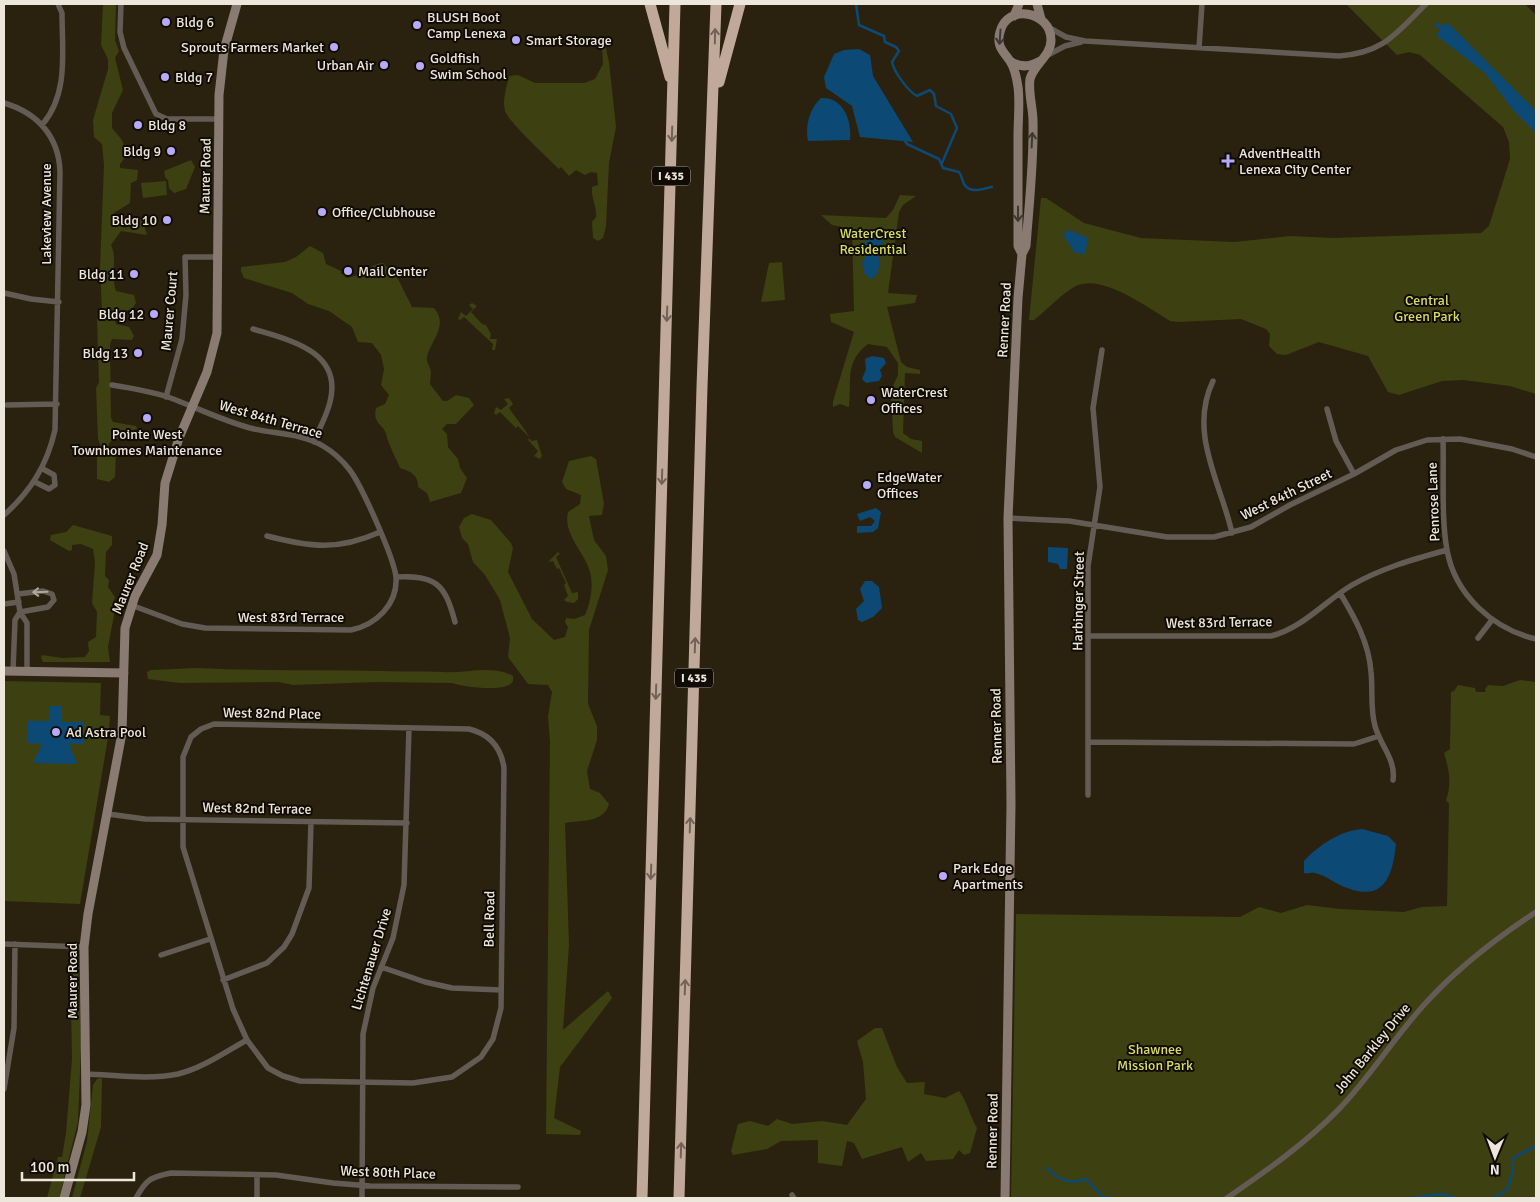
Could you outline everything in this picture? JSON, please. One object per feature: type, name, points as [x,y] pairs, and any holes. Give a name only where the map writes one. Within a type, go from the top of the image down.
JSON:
[{"type":"highway","points":[[650,4],[673,86]]},
{"type":"highway","name":"I 435","points":[[642,1198],[676,4]]},
{"type":"highway","name":"I 435","points":[[679,1198],[702,387],[714,102],[716,4]]},
{"type":"highway","points":[[714,102],[740,4]]},
{"type":"main road","name":"Maurer Road","points":[[64,1198],[82,1132],[86,1105],[84,947],[122,733],[125,628],[131,605],[157,556],[162,525],[165,484],[192,406],[209,366],[217,333],[221,67],[229,28],[237,4]]},
{"type":"main road","name":"Renner Road","points":[[1019,4],[1014,16],[1000,28],[998,38],[999,48],[1010,61],[1018,92],[1018,246],[1022,254]]},
{"type":"main road","name":"Renner Road","points":[[1005,1198],[1011,804],[1008,518],[1022,254],[1026,246],[1034,121],[1030,80],[1051,41],[1036,4]]},
{"type":"main road","points":[[1014,16],[1026,13],[1044,22]]},
{"type":"main road","points":[[1010,61],[1023,66],[1033,65],[1043,58]]},
{"type":"main road","points":[[4,671],[124,673]]},
{"type":"street","points":[[42,125],[53,112],[61,88],[62,13],[58,4]]},
{"type":"street","points":[[121,4],[120,32],[124,48],[156,114],[167,119],[220,119]]},
{"type":"street","points":[[1199,48],[1202,4]]},
{"type":"street","points":[[1044,22],[1066,38],[1085,41],[1339,56],[1369,52],[1387,42],[1426,4]]},
{"type":"street","points":[[1043,58],[1065,46],[1085,41]]},
{"type":"street","name":"Lakeview Avenue","points":[[4,103],[26,112],[42,125],[56,144],[60,165],[59,302],[55,430],[43,469],[35,482],[4,516]]},
{"type":"street","name":"Maurer Court","points":[[166,397],[182,339],[186,257],[218,257]]},
{"type":"street","points":[[4,293],[31,300],[59,302]]},
{"type":"street","points":[[253,329],[304,346],[318,356],[326,367],[331,382],[331,397],[314,442]]},
{"type":"street","name":"Harbinger Street","points":[[1088,795],[1090,636],[1088,566],[1100,487],[1093,408],[1102,350]]},
{"type":"street","points":[[1212,381],[1205,404],[1203,434],[1210,462],[1227,509],[1232,533]]},
{"type":"street","name":"West 84th Terrace","points":[[112,385],[166,397],[249,428],[314,442],[334,453],[350,470],[380,532]]},
{"type":"street","points":[[7,405],[57,404]]},
{"type":"street","points":[[1327,409],[1336,441],[1354,474]]},
{"type":"street","name":"Penrose Lane","points":[[1443,439],[1447,550],[1463,588],[1476,607],[1492,620],[1511,631],[1536,639]]},
{"type":"street","name":"West 84th Street","points":[[1008,518],[1044,519],[1094,524],[1167,536],[1206,537],[1232,533],[1251,527],[1396,450],[1427,440],[1469,441],[1512,449],[1536,457]]},
{"type":"street","points":[[35,482],[49,489],[54,485],[54,475],[43,469]]},
{"type":"street","points":[[267,536],[305,545],[326,546],[353,543],[380,532],[396,577],[425,577],[437,583],[446,594],[455,622]]},
{"type":"street","name":"West 83rd Terrace","points":[[1090,636],[1271,636],[1292,629],[1340,593],[1363,579],[1394,566],[1447,550]]},
{"type":"street","points":[[4,551],[14,574],[20,612],[27,623],[27,671]]},
{"type":"street","name":"West 83rd Terrace","points":[[131,605],[182,624],[205,628],[351,630],[367,625],[381,615],[393,594],[396,577]]},
{"type":"street","points":[[14,671],[15,620],[20,612],[48,607],[54,600],[52,594],[46,591],[18,594]]},
{"type":"street","points":[[1340,593],[1366,644],[1372,672],[1372,712],[1379,736],[1392,764],[1393,780]]},
{"type":"street","points":[[4,604],[19,602]]},
{"type":"street","points":[[1478,638],[1492,620]]},
{"type":"street","name":"West 82nd Place","points":[[223,980],[184,855],[182,819],[183,757],[192,737],[207,726],[223,724],[409,728]]},
{"type":"street","name":"Lichtenauer Drive","points":[[362,1198],[364,1026],[373,988],[399,915],[407,859],[409,728]]},
{"type":"street","name":"Bell Road","points":[[223,980],[247,1040],[262,1062],[283,1076],[300,1081],[429,1082],[452,1077],[481,1057],[493,1039],[498,1025],[501,990],[504,768],[499,751],[492,740],[478,731],[409,728]]},
{"type":"street","points":[[1090,742],[1354,744],[1379,736]]},
{"type":"street","name":"West 82nd Terrace","points":[[108,814],[135,818],[407,823]]},
{"type":"street","points":[[223,980],[267,963],[284,947],[292,934],[309,888],[312,822]]},
{"type":"street","name":"John Barkley Drive","points":[[1226,1198],[1270,1169],[1315,1133],[1361,1084],[1411,1020],[1450,978],[1494,941],[1536,912]]},
{"type":"street","points":[[161,955],[210,939]]},
{"type":"street","points":[[4,944],[84,947]]},
{"type":"street","points":[[4,1089],[14,1028],[16,944]]},
{"type":"street","points":[[381,967],[425,982],[452,988],[501,990]]},
{"type":"street","points":[[86,1074],[155,1076],[178,1074],[204,1064],[247,1040]]},
{"type":"street","points":[[4,1041],[12,1041]]},
{"type":"street","name":"West 80th Place","points":[[136,1198],[144,1183],[156,1176],[171,1173],[257,1175],[362,1185],[518,1187]]},
{"type":"street","points":[[257,1175],[257,1198]]},
{"type":"green space","points":[[103,4],[116,4],[115,40],[119,51],[115,58],[123,90],[112,113],[112,128],[122,140],[127,155],[120,164],[120,168],[138,170],[137,180],[131,183],[130,203],[114,213],[114,216],[118,224],[125,228],[142,218],[147,235],[121,231],[111,245],[114,256],[114,284],[116,291],[134,295],[136,303],[132,309],[118,313],[115,318],[116,324],[129,327],[134,336],[132,340],[112,339],[110,344],[111,418],[113,422],[136,426],[137,429],[125,432],[122,438],[114,439],[110,442],[108,446],[116,451],[115,477],[109,482],[97,479],[97,456],[102,450],[98,439],[96,388],[99,382],[97,319],[102,312],[100,268],[104,165],[102,144],[94,137],[93,120],[108,69],[108,59],[101,45]]},
{"type":"green space","name":"Central Green Park","points":[[1346,4],[1525,4],[1536,15],[1536,394],[1510,386],[1463,380],[1442,381],[1399,395],[1388,392],[1368,356],[1319,342],[1286,355],[1277,354],[1269,346],[1270,334],[1266,329],[1241,319],[1170,321],[1138,301],[1098,284],[1086,283],[1070,289],[1034,320],[1029,320],[1041,198],[1046,198],[1084,223],[1141,238],[1234,242],[1290,236],[1333,238],[1481,233],[1489,226],[1510,159],[1509,142],[1503,127],[1420,55],[1409,52],[1397,55]]},
{"type":"green space","points":[[605,44],[609,62],[616,127],[609,163],[606,226],[603,238],[598,241],[593,238],[592,222],[596,217],[596,213],[592,187],[598,185],[597,173],[591,172],[585,175],[576,170],[569,176],[561,167],[559,169],[507,116],[504,102],[509,76],[518,75],[535,83],[584,83],[595,79],[603,64],[602,47]]},
{"type":"green space","points":[[191,160],[195,167],[186,189],[174,193],[169,188],[164,171]]},
{"type":"green space","points":[[166,181],[167,195],[143,198],[141,183]]},
{"type":"green space","name":"WaterCrest Residential","points":[[900,195],[916,196],[903,205],[899,212],[888,293],[917,295],[915,303],[887,307],[901,362],[907,367],[920,370],[920,374],[905,373],[903,433],[911,439],[922,441],[922,453],[895,437],[893,432],[891,390],[898,375],[898,363],[887,347],[868,344],[860,351],[852,365],[849,407],[840,404],[833,407],[833,401],[854,332],[831,322],[830,314],[854,311],[852,229],[832,225],[821,215],[886,218],[893,210]]},
{"type":"green space","points":[[310,246],[323,253],[326,264],[341,271],[341,274],[345,274],[346,278],[357,275],[374,265],[383,263],[398,279],[412,307],[434,308],[440,321],[438,333],[427,357],[431,372],[430,384],[443,401],[447,401],[456,395],[469,398],[474,405],[456,424],[447,424],[442,429],[447,434],[448,447],[458,459],[460,468],[467,478],[461,493],[430,502],[427,493],[418,487],[415,476],[411,472],[400,468],[385,431],[377,421],[375,413],[376,408],[385,404],[389,395],[381,385],[384,369],[381,355],[372,343],[358,342],[352,327],[329,311],[308,304],[292,293],[244,278],[241,271],[241,267],[285,262],[296,257]]},
{"type":"green space","points":[[782,262],[785,300],[761,302],[769,263]]},
{"type":"green space","points":[[472,303],[477,306],[471,312],[482,324],[486,325],[491,334],[490,339],[497,339],[495,350],[492,350],[493,344],[464,317],[460,320],[458,319],[461,312],[466,316],[473,309],[469,305]]},
{"type":"green space","points":[[509,398],[513,404],[509,408],[529,437],[518,426],[516,428],[500,412],[496,415],[494,413],[496,407],[501,410],[508,404],[504,399]]},
{"type":"green space","points":[[530,438],[531,441],[537,440],[542,456],[540,459],[534,456],[538,451],[528,440]]},
{"type":"green space","points":[[591,456],[596,459],[604,504],[602,515],[589,516],[594,540],[606,556],[608,570],[589,630],[588,704],[597,726],[597,740],[587,771],[590,789],[600,793],[609,804],[602,815],[597,818],[565,823],[569,945],[563,1030],[608,991],[612,998],[560,1067],[554,1118],[581,1131],[580,1135],[546,1134],[550,742],[548,716],[552,692],[548,685],[528,684],[508,657],[510,638],[500,600],[485,575],[473,562],[468,544],[462,538],[459,527],[464,518],[472,514],[491,520],[511,543],[513,548],[508,572],[532,619],[554,640],[565,637],[568,627],[565,622],[566,618],[574,619],[585,615],[591,596],[592,582],[586,561],[572,538],[567,521],[568,512],[580,504],[581,495],[566,489],[562,482],[569,461]]},
{"type":"green space","points":[[73,525],[112,536],[112,545],[106,552],[105,576],[109,580],[108,587],[115,597],[112,606],[115,610],[108,647],[110,662],[43,662],[41,658],[42,655],[62,658],[85,657],[89,651],[88,642],[96,637],[97,612],[92,603],[95,562],[93,549],[81,544],[72,545],[72,550],[69,551],[50,540],[51,535],[66,532]]},
{"type":"green space","points":[[558,552],[560,554],[556,557],[572,593],[578,592],[578,599],[574,603],[564,600],[568,596],[564,585],[566,583],[559,568],[557,569],[553,561],[548,562]]},
{"type":"green space","points":[[197,668],[451,672],[487,670],[505,672],[513,676],[513,681],[509,685],[502,687],[484,688],[452,683],[377,682],[293,685],[279,682],[180,683],[148,679],[147,672],[151,670]]},
{"type":"green space","name":"Shawnee Mission Park","points":[[1520,680],[1536,682],[1536,1198],[1011,1198],[1016,914],[1240,917],[1259,907],[1281,913],[1307,905],[1340,909],[1404,912],[1422,907],[1447,906],[1449,804],[1446,800],[1449,782],[1444,753],[1450,749],[1451,692],[1458,685],[1475,688],[1476,692],[1486,692],[1485,689],[1488,685],[1503,686]]},
{"type":"green space","points":[[4,681],[101,683],[100,715],[110,716],[109,732],[80,904],[4,901]]},
{"type":"green space","points":[[70,951],[78,960],[81,1047],[78,1122],[59,1198],[47,1198],[58,1157],[62,1157],[66,1133],[72,1059]]},
{"type":"green space","points":[[875,1028],[882,1028],[897,1067],[907,1083],[925,1082],[924,1094],[945,1098],[959,1091],[977,1128],[970,1153],[964,1155],[959,1150],[953,1159],[926,1161],[921,1153],[908,1162],[902,1147],[862,1159],[854,1143],[847,1141],[842,1166],[818,1163],[818,1140],[781,1141],[767,1149],[733,1155],[731,1151],[738,1124],[750,1121],[768,1126],[777,1119],[792,1124],[822,1121],[847,1125],[866,1099],[863,1062],[857,1041]]},
{"type":"green space","points":[[102,1078],[101,1127],[80,1198],[72,1198],[87,1141],[93,1085],[97,1079]]},
{"type":"water","points":[[1436,22],[1443,26],[1448,23],[1532,107],[1536,112],[1536,133],[1513,110],[1485,73],[1436,35],[1440,30],[1434,24]]},
{"type":"water","points":[[859,49],[870,55],[873,76],[913,142],[860,137],[852,106],[826,88],[824,77],[834,54],[844,50]]},
{"type":"water","points":[[821,98],[836,101],[845,111],[850,125],[850,140],[808,141],[809,118],[813,107]]},
{"type":"water","points":[[1069,230],[1088,238],[1085,254],[1075,253],[1063,235]]},
{"type":"water","points":[[872,235],[881,237],[883,243],[878,253],[880,266],[875,277],[871,279],[864,273],[862,263],[868,252],[864,243]]},
{"type":"water","points":[[872,356],[884,358],[886,363],[880,370],[882,376],[879,381],[866,383],[862,379],[866,369],[865,359]]},
{"type":"water","points":[[876,508],[881,512],[878,528],[873,532],[857,533],[857,526],[871,526],[875,521],[870,517],[860,521],[857,514]]},
{"type":"water","points":[[1048,547],[1068,548],[1067,569],[1060,569],[1058,564],[1048,562]]},
{"type":"water","points":[[865,581],[872,581],[879,587],[882,608],[873,617],[862,622],[858,620],[856,609],[864,601],[860,589]]},
{"type":"water","name":"Ad Astra Pool","points":[[50,706],[62,706],[62,722],[84,722],[84,744],[69,744],[77,764],[33,763],[42,744],[27,743],[28,721],[50,721]]},
{"type":"water","points":[[1362,829],[1388,836],[1396,844],[1388,878],[1382,886],[1366,892],[1354,890],[1318,874],[1304,873],[1304,861],[1316,850],[1338,836]]},
{"type":"waterway","points":[[856,4],[859,25],[884,36],[885,42],[896,47],[899,51],[892,62],[895,71],[906,86],[917,96],[930,90],[934,94],[936,106],[951,114],[957,128],[942,163]]},
{"type":"waterway","points":[[905,141],[907,144],[939,159],[943,168],[959,172],[964,184],[970,189],[977,190],[992,187]]},
{"type":"waterway","points":[[1493,1198],[1507,1190],[1512,1175],[1513,1158],[1536,1146]]},
{"type":"waterway","points":[[1047,1168],[1055,1176],[1064,1180],[1074,1182],[1086,1179],[1103,1197],[1113,1198]]},
{"type":"waterway","points":[[1409,1198],[1442,1194],[1456,1198]]},
{"type":"place","name":"Bldg 6","points":[[166,22]]},
{"type":"place","name":"BLUSH Boot Camp Lenexa","points":[[417,25]]},
{"type":"place","name":"Smart Storage","points":[[516,40]]},
{"type":"place","name":"Sprouts Farmers Market","points":[[334,47]]},
{"type":"place","name":"Urban Air","points":[[384,65]]},
{"type":"place","name":"Goldfish Swim School","points":[[420,66]]},
{"type":"place","name":"Bldg 7","points":[[165,77]]},
{"type":"place","name":"Bldg 8","points":[[138,125]]},
{"type":"place","name":"Bldg 9","points":[[171,151]]},
{"type":"place","name":"AdventHealth Lenexa City Center","points":[[1228,161]]},
{"type":"place","name":"Office/Clubhouse","points":[[322,212]]},
{"type":"place","name":"Bldg 10","points":[[167,220]]},
{"type":"place","name":"Mail Center","points":[[348,271]]},
{"type":"place","name":"Bldg 11","points":[[134,274]]},
{"type":"place","name":"Bldg 12","points":[[154,314]]},
{"type":"place","name":"Bldg 13","points":[[138,353]]},
{"type":"place","name":"WaterCrest Offices","points":[[871,400]]},
{"type":"place","name":"Pointe West Townhomes Maintenance","points":[[147,418]]},
{"type":"place","name":"EdgeWater Offices","points":[[867,485]]},
{"type":"place","name":"Ad Astra Pool","points":[[56,732]]},
{"type":"place","name":"Park Edge Apartments","points":[[943,876]]}]
